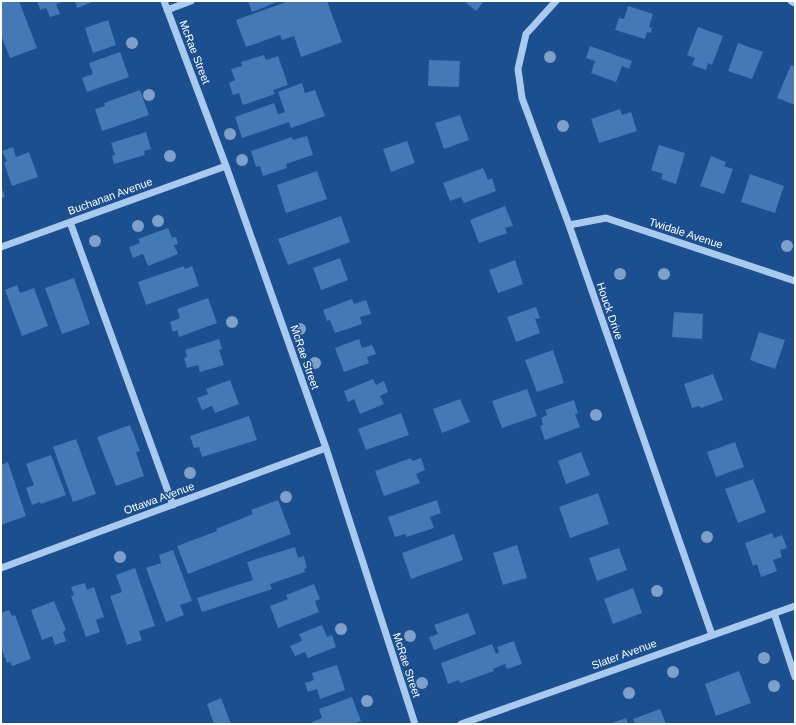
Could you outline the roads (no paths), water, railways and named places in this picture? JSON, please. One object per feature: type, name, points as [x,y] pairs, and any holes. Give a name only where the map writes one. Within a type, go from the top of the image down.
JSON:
[{"type":"street","name":"McRae Street","points":[[164,1],[226,166],[326,448],[415,724]]},
{"type":"street","points":[[167,10],[191,1]]},
{"type":"street","name":"Houck Drive","points":[[556,1],[526,34],[518,69],[522,98],[569,225],[712,635]]},
{"type":"street","points":[[791,1],[795,3]]},
{"type":"street","name":"Buchanan Avenue","points":[[1,246],[226,166]]},
{"type":"street","name":"Twidale Avenue","points":[[569,225],[606,218],[795,281]]},
{"type":"street","points":[[70,222],[173,504]]},
{"type":"street","name":"Ottawa Avenue","points":[[1,568],[326,448]]},
{"type":"street","name":"Slater Avenue","points":[[461,724],[795,606]]},
{"type":"street","points":[[774,613],[795,677]]}]
